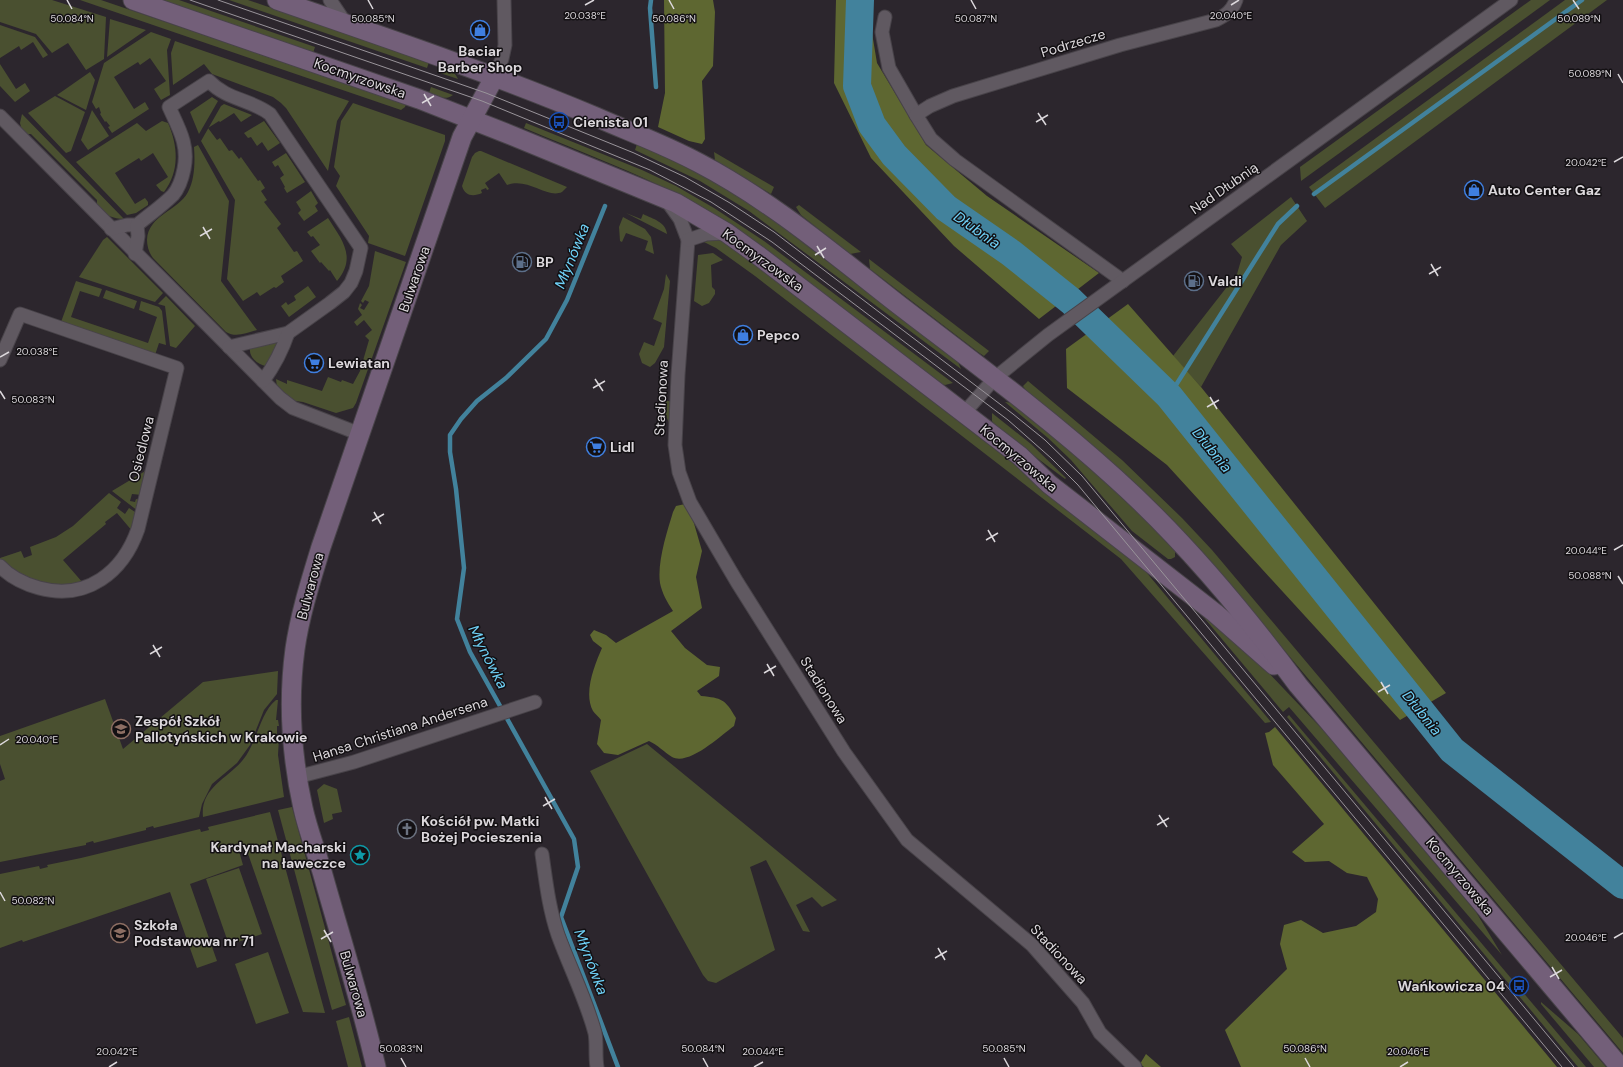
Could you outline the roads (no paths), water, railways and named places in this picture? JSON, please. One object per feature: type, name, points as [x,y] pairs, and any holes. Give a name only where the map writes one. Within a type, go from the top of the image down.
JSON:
[{"type":"main road","name":"Kocmyrzowska","points":[[133,0],[419,99],[663,197],[727,233],[766,261],[1020,456],[1049,484],[1210,609],[1298,686]]},
{"type":"main road","name":"Kocmyrzowska","points":[[276,0],[495,76],[659,144],[697,162],[736,184],[799,227],[995,378],[1088,454],[1156,517],[1230,598],[1261,635],[1298,686],[1620,1067]]},
{"type":"main road","name":"Bulwarowa","points":[[376,1067],[304,810],[294,746],[292,695],[295,650],[299,626],[321,547],[462,137],[495,76]]},
{"type":"street","points":[[330,0],[346,24]]},
{"type":"street","points":[[495,76],[502,59],[505,45],[504,0]]},
{"type":"street","name":"Podrzecze","points":[[916,115],[930,106],[953,96],[1120,45],[1216,20],[1231,11],[1236,0]]},
{"type":"street","name":"Nad Dłubnią","points":[[964,413],[995,378],[1048,335],[1510,0]]},
{"type":"street","points":[[886,17],[882,32],[889,68],[931,139],[955,160],[1123,281]]},
{"type":"street","points":[[111,229],[127,225],[137,225],[172,195],[179,186],[186,159],[185,146],[169,107],[209,81],[224,94],[265,110],[275,120],[361,248],[354,277],[348,288],[288,333],[229,346]]},
{"type":"street","points":[[0,116],[135,254],[280,398],[293,408],[360,434]]},
{"type":"street","name":"Stadionowa","points":[[663,197],[676,212],[688,240],[678,375],[675,445],[679,472],[690,502],[737,582],[844,752],[907,840],[1032,945],[1083,1003],[1100,1033],[1135,1067]]},
{"type":"street","points":[[135,254],[138,236],[137,225]]},
{"type":"street","points":[[688,240],[706,234],[727,233]]},
{"type":"street","name":"Osiedlowa","points":[[0,360],[20,314],[177,368],[138,529],[132,545],[118,566],[97,582],[81,588],[65,591],[47,590],[31,586],[11,575],[0,566]]},
{"type":"street","points":[[263,381],[273,368],[283,349],[288,333]]},
{"type":"street","name":"Hansa Christiana Andersena","points":[[298,777],[354,762],[535,702]]},
{"type":"street","points":[[542,854],[548,897],[553,917],[559,937],[585,1002],[595,1035],[597,1067]]},
{"type":"waterway","name":"Młynówka","points":[[651,0],[650,8],[656,87]]},
{"type":"waterway","name":"Dłubnia","points":[[860,0],[857,86],[872,125],[894,155],[946,208],[1011,253],[1071,301],[1169,396],[1452,750],[1623,885]]},
{"type":"waterway","points":[[1314,194],[1582,0]]},
{"type":"waterway","name":"Młynówka","points":[[605,206],[567,300],[546,339],[506,378],[477,401],[461,419],[450,435],[450,452],[456,489],[464,568],[457,619],[470,652],[574,839],[578,867],[561,917],[618,1067]]},
{"type":"waterway","points":[[1169,396],[1278,224],[1297,206]]},
{"type":"tram line","points":[[190,0],[482,101],[650,170],[711,202],[772,242],[1008,420],[1051,458],[1078,485],[1562,1067]]},
{"type":"tram line","points":[[218,0],[486,93],[634,153],[685,177],[730,203],[774,232],[1013,414],[1045,440],[1082,476],[1574,1067]]},
{"type":"place","name":"Baciar Barber Shop","points":[[480,30]]},
{"type":"place","name":"Cienista 01","points":[[559,122]]},
{"type":"place","name":"Auto Center Gaz","points":[[1474,190]]},
{"type":"place","name":"BP","points":[[522,262]]},
{"type":"place","name":"Valdi","points":[[1194,281]]},
{"type":"place","name":"Pepco","points":[[743,335]]},
{"type":"place","name":"Lewiatan","points":[[314,363]]},
{"type":"place","name":"Lidl","points":[[596,447]]},
{"type":"place","name":"Zespół Szkół Pallotyńskich w Krakowie","points":[[121,729]]},
{"type":"place","name":"Kościół pw. Matki Bożej Pocieszenia","points":[[407,829]]},
{"type":"place","name":"Kardynał Macharski na ławeczce","points":[[360,855]]},
{"type":"place","name":"Szkoła Podstawowa nr 71","points":[[120,933]]},
{"type":"place","name":"Wańkowicza 04","points":[[1519,986]]}]
